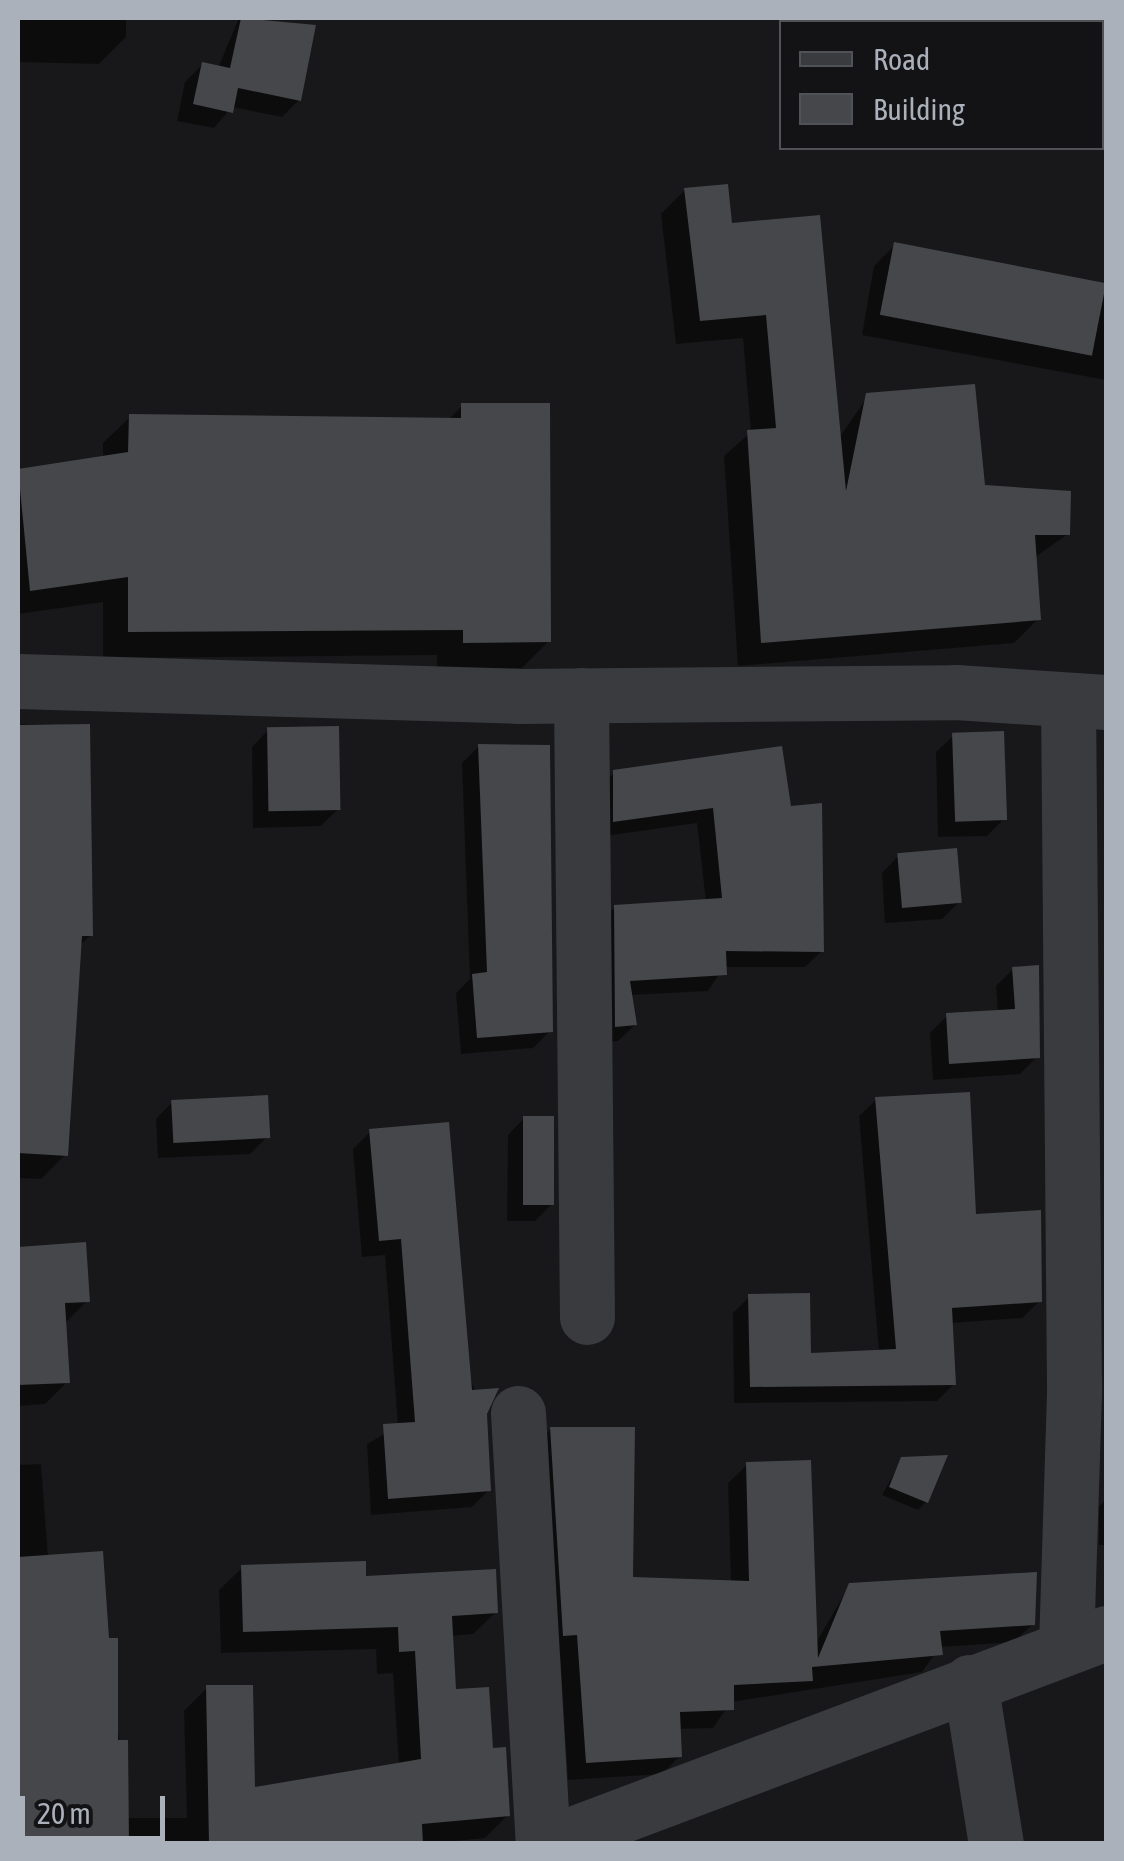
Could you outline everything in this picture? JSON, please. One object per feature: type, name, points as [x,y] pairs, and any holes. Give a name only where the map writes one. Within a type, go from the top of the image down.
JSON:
[{"type":"street","points":[[18,681],[582,695],[956,692],[1087,703],[1074,1387],[1086,1640],[544,1844],[518,1413]]},
{"type":"street","points":[[582,695],[586,1317]]},
{"type":"street","points":[[970,1682],[996,1844]]},
{"type":"building","points":[[241,18],[316,25],[301,101],[238,88],[233,113],[193,104],[202,62],[230,68]]},
{"type":"building","points":[[728,184],[732,223],[820,215],[846,491],[866,393],[975,384],[985,485],[1071,491],[1070,535],[1035,535],[1041,620],[761,643],[747,430],[776,428],[766,315],[700,321],[684,188]]},
{"type":"building","points":[[894,242],[1106,283],[1092,356],[880,315]]},
{"type":"building","points":[[461,403],[550,403],[551,642],[463,643],[463,630],[128,632],[128,577],[30,591],[18,469],[128,452],[129,414],[461,418]]},
{"type":"building","points":[[90,724],[93,936],[82,936],[68,1156],[18,1153],[19,725]]},
{"type":"building","points":[[339,726],[340,810],[268,811],[267,727]]},
{"type":"building","points":[[1004,731],[1007,820],[955,822],[952,733]]},
{"type":"building","points":[[478,744],[550,745],[553,1032],[477,1038],[472,974],[487,972]]},
{"type":"building","points":[[782,746],[791,806],[822,803],[824,952],[726,951],[727,975],[630,981],[637,1025],[615,1027],[614,905],[722,898],[713,808],[613,822],[613,770]]},
{"type":"building","points":[[957,848],[962,903],[902,908],[897,853]]},
{"type":"building","points":[[1039,965],[1040,1058],[949,1064],[946,1013],[1015,1009],[1012,967]]},
{"type":"building","points":[[970,1092],[976,1214],[1041,1210],[1042,1302],[952,1308],[956,1385],[750,1387],[748,1294],[810,1293],[811,1353],[896,1349],[875,1097]]},
{"type":"building","points":[[268,1095],[270,1138],[173,1143],[171,1100]]},
{"type":"building","points":[[523,1116],[554,1116],[554,1205],[523,1205]]},
{"type":"building","points":[[449,1122],[472,1390],[499,1388],[487,1414],[491,1491],[388,1499],[383,1424],[415,1422],[401,1239],[379,1241],[369,1129]]},
{"type":"building","points":[[86,1242],[90,1302],[65,1303],[70,1383],[18,1385],[18,1247]]},
{"type":"building","points":[[550,1427],[635,1427],[633,1577],[749,1581],[746,1462],[811,1460],[818,1658],[849,1583],[1037,1572],[1035,1625],[940,1631],[943,1655],[812,1667],[813,1681],[734,1685],[734,1710],[680,1712],[682,1757],[586,1763],[577,1635],[563,1636]]},
{"type":"building","points":[[948,1455],[928,1503],[889,1487],[901,1457]]},
{"type":"building","points":[[103,1551],[109,1638],[118,1638],[118,1740],[128,1740],[129,1844],[18,1844],[18,1557]]},
{"type":"building","points":[[366,1561],[366,1576],[496,1569],[498,1613],[452,1616],[456,1689],[489,1687],[493,1748],[506,1747],[510,1816],[422,1824],[423,1844],[209,1844],[206,1685],[253,1685],[255,1787],[421,1759],[415,1651],[399,1652],[398,1627],[243,1632],[241,1565]]}]
